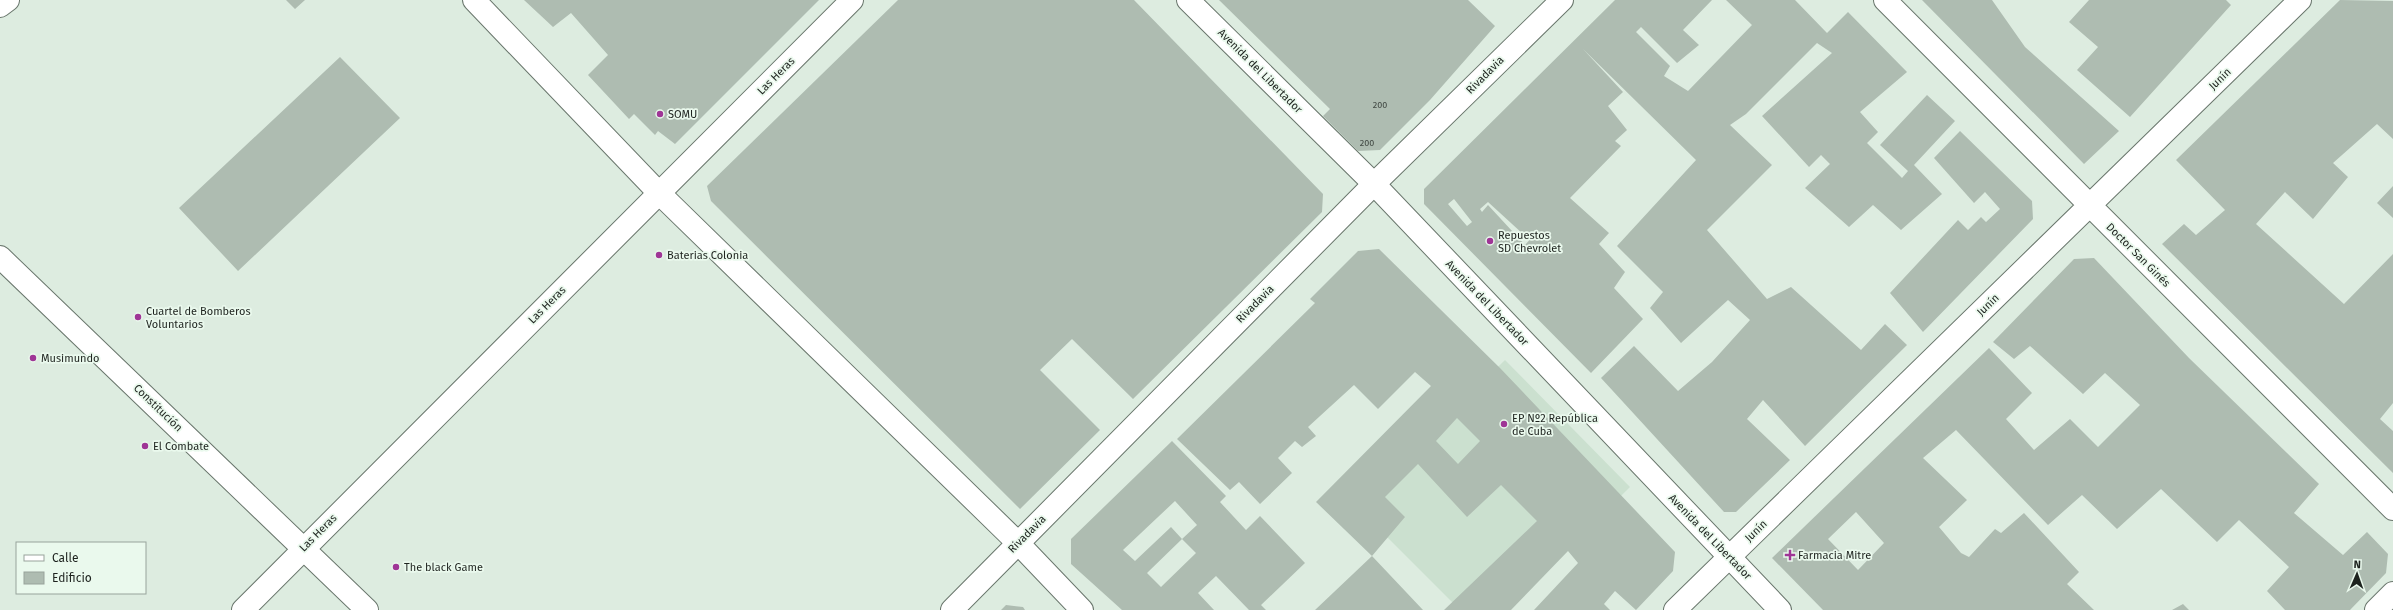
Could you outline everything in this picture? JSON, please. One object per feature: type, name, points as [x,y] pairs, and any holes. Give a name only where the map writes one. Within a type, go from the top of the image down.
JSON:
[{"type":"street","points":[[0,6],[8,0]]},
{"type":"street","points":[[474,0],[659,194],[1018,543],[1082,610]]},
{"type":"street","name":"Las Heras","points":[[243,610],[303,548],[852,0]]},
{"type":"street","name":"Avenida del Libertador","points":[[1188,0],[1374,184],[1780,610]]},
{"type":"street","name":"Rivadavia","points":[[952,610],[1374,184],[1562,0]]},
{"type":"street","name":"Doctor San Ginés","points":[[1885,0],[2393,509]]},
{"type":"street","name":"Junín","points":[[1675,610],[2090,207],[2300,0]]},
{"type":"street","name":"Constitución","points":[[0,257],[367,610]]},
{"type":"street","points":[[2376,610],[2393,593]]},
{"type":"shaded area","name":"EP Nº2 República de Cuba","points":[[1505,360],[1630,487],[1506,610],[1460,610],[1356,506]]},
{"type":"building","points":[[286,0],[305,0],[295,9]]},
{"type":"building","points":[[524,0],[819,0],[675,144],[658,131],[655,135],[634,114],[629,119],[588,75],[608,55],[571,13],[553,27]]},
{"type":"building","points":[[898,0],[1134,0],[1323,194],[1322,212],[1133,399],[1072,339],[1040,370],[1100,430],[1020,509],[711,201],[707,186]]},
{"type":"building","points":[[1219,0],[1468,0],[1495,26],[1430,100],[1380,150],[1358,151],[1323,116],[1330,109]]},
{"type":"building","points":[[1615,0],[1712,0],[1683,30],[1699,45],[1677,63],[1641,27],[1636,32],[1670,66],[1664,76],[1688,91],[1752,25],[1726,0],[1795,0],[1827,33],[1848,12],[1907,72],[1860,112],[1878,132],[1867,143],[1902,178],[1908,171],[1880,145],[1927,95],[1955,121],[1914,165],[1942,194],[1901,230],[1873,205],[1849,227],[1805,188],[1830,164],[1821,155],[1809,167],[1762,116],[1832,53],[1817,43],[1746,114],[1730,125],[1772,165],[1707,230],[1767,299],[1791,287],[1861,350],[1885,324],[1907,345],[1805,446],[1763,400],[1747,419],[1790,460],[1736,512],[1724,512],[1601,378],[1634,346],[1678,391],[1712,362],[1750,320],[1728,300],[1681,343],[1650,308],[1663,292],[1617,246],[1696,160],[1583,49],[1623,92],[1608,106],[1627,130],[1615,141],[1621,146],[1570,198],[1609,233],[1599,244],[1625,272],[1614,288],[1643,319],[1591,373],[1424,204],[1424,189]],"holes":[[[1454,199],[1472,222],[1467,226],[1448,204]],[[1488,202],[1523,234],[1535,234],[1525,245],[1488,205],[1482,212],[1480,209]]]},
{"type":"building","points":[[1922,0],[1992,0],[2025,47],[2119,131],[2084,164]]},
{"type":"building","points":[[2089,0],[2226,0],[2231,5],[2130,117],[2077,70],[2098,47],[2069,22]]},
{"type":"building","points":[[2340,0],[2393,1],[2393,139],[2377,124],[2333,163],[2348,177],[2313,219],[2285,192],[2256,224],[2344,304],[2393,254],[2393,403],[2380,419],[2393,431],[2393,473],[2162,244],[2184,224],[2196,235],[2225,210],[2176,160]]},
{"type":"building","points":[[340,57],[400,118],[238,271],[179,208]]},
{"type":"building","points":[[1960,131],[2032,201],[2033,219],[1923,332],[1890,293],[1958,220],[1968,230],[1981,217],[1986,222],[2000,209],[1985,192],[1974,203],[1934,158]]},
{"type":"building","points":[[2393,186],[2393,218],[2377,203]]},
{"type":"building","points":[[1379,249],[1500,368],[1675,552],[1673,571],[1636,610],[1615,591],[1604,604],[1610,610],[1534,610],[1578,563],[1568,551],[1511,610],[1444,610],[1537,521],[1501,485],[1467,517],[1418,464],[1385,497],[1405,517],[1372,556],[1316,502],[1431,386],[1415,372],[1378,409],[1354,385],[1308,427],[1316,436],[1302,447],[1295,441],[1278,458],[1292,473],[1260,504],[1239,482],[1230,490],[1177,439],[1315,303],[1310,299],[1358,251]],"holes":[[[1457,418],[1480,441],[1458,464],[1436,441]]]},
{"type":"building","points":[[2094,258],[2189,358],[2319,484],[2294,513],[2343,555],[2367,532],[2388,554],[2386,573],[2350,610],[2285,610],[2267,591],[2289,567],[2239,520],[2217,542],[2161,489],[2117,529],[2082,495],[2048,525],[1956,430],[1923,458],[1967,500],[1939,527],[1961,553],[1969,557],[1995,529],[2001,533],[2024,513],[2079,572],[2067,584],[2094,610],[1823,610],[1772,558],[1989,348],[2032,393],[2006,419],[2034,450],[2070,419],[2098,447],[2140,405],[2105,373],[2083,394],[2030,346],[2014,359],[1993,342],[2074,259]],"holes":[[[1856,512],[1884,543],[1858,570],[1828,539]]]},
{"type":"building","points":[[1172,441],[1226,496],[1220,502],[1246,530],[1260,516],[1305,563],[1261,605],[1266,610],[1249,610],[1216,576],[1198,593],[1214,610],[1122,610],[1071,564],[1071,539]],"holes":[[[1175,501],[1197,525],[1182,539],[1171,527],[1135,561],[1123,550]],[[1182,539],[1196,553],[1161,587],[1147,573]]]},
{"type":"building","points":[[1372,556],[1423,610],[1315,610]]},
{"type":"building","points":[[2183,604],[2189,610],[2172,610]]},
{"type":"building","points":[[1006,605],[1023,607],[1025,610],[1001,610]]},
{"type":"place","name":"SOMU","points":[[660,114]]},
{"type":"place","name":"Repuestos SD Chevrolet","points":[[1490,241]]},
{"type":"place","name":"Baterias Colonia","points":[[659,255]]},
{"type":"place","name":"Cuartel de Bomberos Voluntarios","points":[[138,317]]},
{"type":"place","name":"Musimundo","points":[[33,358]]},
{"type":"place","name":"EP Nº2 República de Cuba","points":[[1504,424]]},
{"type":"place","name":"El Combate","points":[[145,446]]},
{"type":"place","name":"Farmacia Mitre","points":[[1790,555]]},
{"type":"place","name":"The black Game","points":[[396,567]]}]
